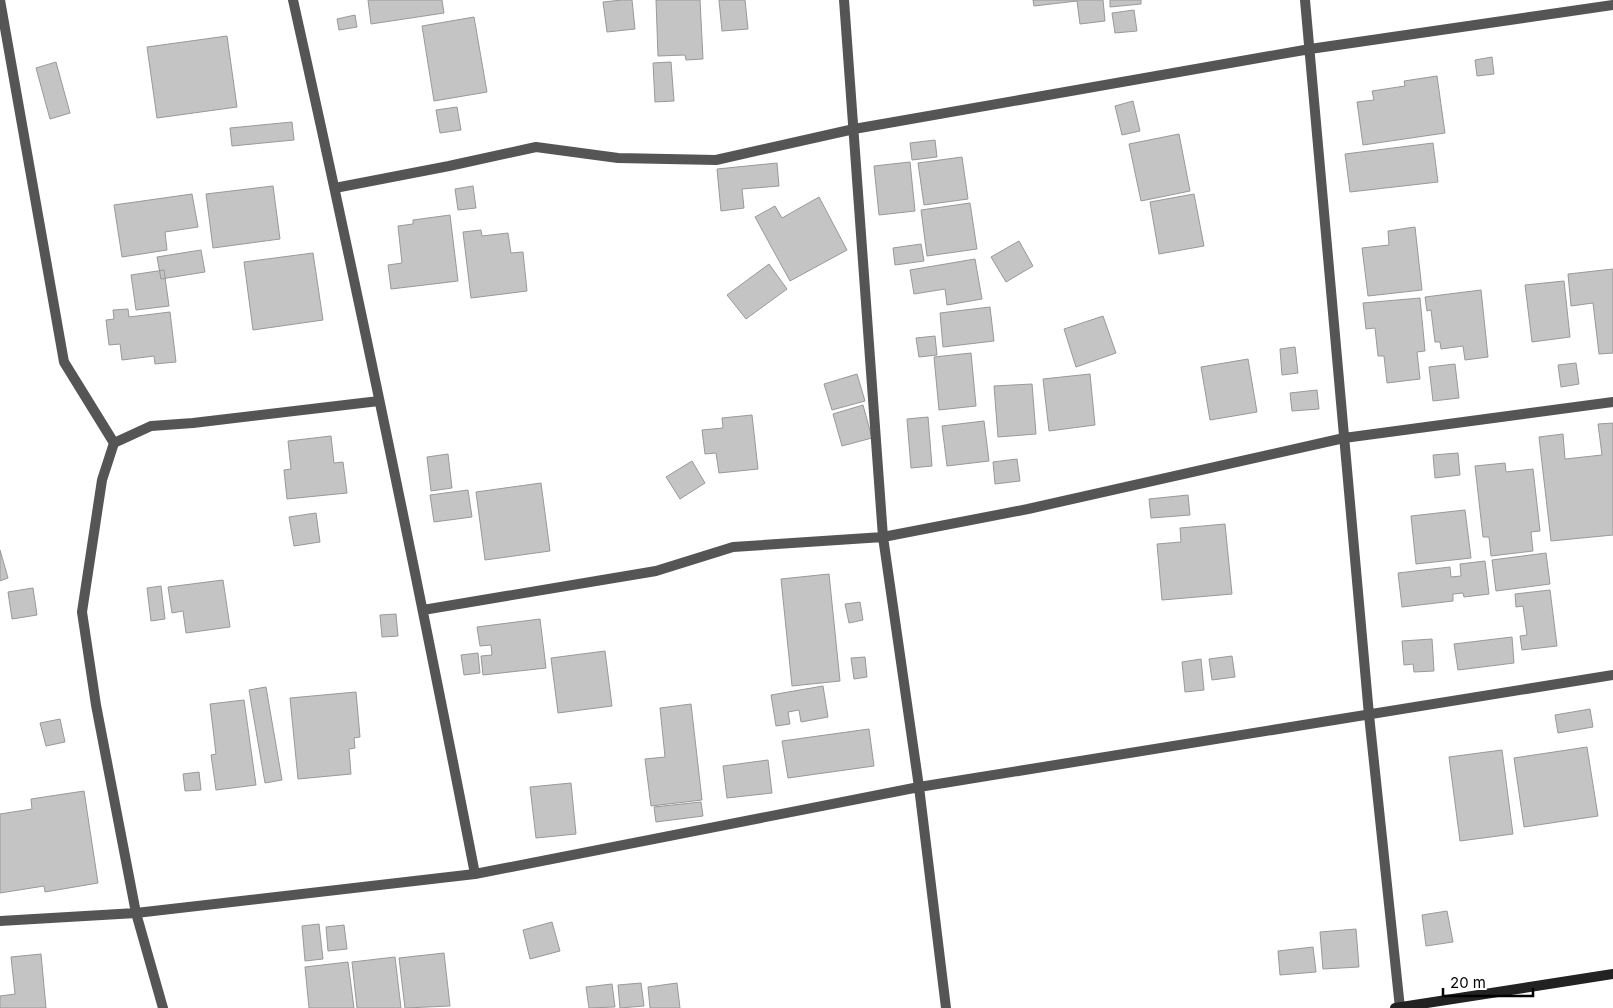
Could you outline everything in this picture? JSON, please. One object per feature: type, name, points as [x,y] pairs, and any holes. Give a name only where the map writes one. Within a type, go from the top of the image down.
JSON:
[{"type":"main road","points":[[1398,1008],[1613,974]]},
{"type":"street","points":[[0,0],[64,362],[114,443]]},
{"type":"street","points":[[293,0],[335,188],[423,610],[475,874]]},
{"type":"street","points":[[844,0],[883,537],[919,787],[946,1008]]},
{"type":"street","points":[[1305,0],[1369,715],[1398,1008]]},
{"type":"street","points":[[335,188],[449,166],[536,146],[618,158],[716,160],[854,130],[1310,49],[1613,5]]},
{"type":"street","points":[[163,1008],[136,913],[96,705],[82,612],[102,480],[114,443],[151,426],[379,401]]},
{"type":"street","points":[[423,610],[656,571],[733,548],[883,537],[1028,509],[1344,438],[1613,402]]},
{"type":"street","points":[[0,921],[136,913],[475,874],[919,787],[1613,675]]},
{"type":"building","points":[[368,0],[442,0],[444,13],[371,24]]},
{"type":"building","points":[[632,0],[635,29],[607,32],[603,2]]},
{"type":"building","points":[[656,0],[700,0],[703,59],[686,60],[685,55],[658,56]]},
{"type":"building","points":[[719,0],[745,0],[748,29],[722,31]]},
{"type":"building","points":[[1033,0],[1103,0],[1105,21],[1080,24],[1077,1],[1034,6]]},
{"type":"building","points":[[1110,0],[1141,0],[1141,4],[1110,7]]},
{"type":"building","points":[[1134,10],[1137,31],[1115,33],[1112,13]]},
{"type":"building","points":[[355,15],[357,27],[339,30],[337,19]]},
{"type":"building","points":[[474,17],[487,92],[434,101],[422,26]]},
{"type":"building","points":[[227,36],[237,107],[157,118],[147,47]]},
{"type":"building","points":[[1492,57],[1494,74],[1477,76],[1475,60]]},
{"type":"building","points":[[56,62],[70,113],[50,119],[36,68]]},
{"type":"building","points":[[671,62],[674,101],[655,102],[653,63]]},
{"type":"building","points":[[1437,76],[1445,133],[1363,145],[1357,102],[1374,100],[1372,91],[1405,86],[1404,81]]},
{"type":"building","points":[[1133,101],[1140,131],[1122,135],[1115,106]]},
{"type":"building","points":[[457,107],[461,130],[440,133],[436,110]]},
{"type":"building","points":[[292,122],[294,140],[232,146],[230,128]]},
{"type":"building","points":[[1179,134],[1190,191],[1141,201],[1129,144]]},
{"type":"building","points":[[935,140],[937,157],[912,160],[910,143]]},
{"type":"building","points":[[1433,143],[1438,182],[1350,192],[1345,154]]},
{"type":"building","points":[[962,157],[968,199],[924,205],[918,163]]},
{"type":"building","points":[[910,162],[915,211],[879,215],[874,166]]},
{"type":"building","points":[[777,163],[779,186],[742,189],[744,208],[721,211],[717,169]]},
{"type":"building","points":[[273,186],[280,239],[213,248],[206,194]]},
{"type":"building","points":[[473,186],[476,208],[458,210],[455,189]]},
{"type":"building","points":[[192,194],[198,227],[165,232],[167,250],[122,257],[114,205]]},
{"type":"building","points":[[1194,194],[1204,246],[1159,254],[1150,202]]},
{"type":"building","points":[[819,197],[847,250],[790,281],[755,217],[775,206],[782,218]]},
{"type":"building","points":[[970,203],[977,249],[927,256],[921,210]]},
{"type":"building","points":[[450,215],[458,281],[391,289],[388,265],[402,263],[398,226],[413,224],[413,220]]},
{"type":"building","points":[[1415,227],[1422,290],[1368,296],[1362,248],[1389,245],[1388,231]]},
{"type":"building","points":[[481,230],[482,236],[508,233],[511,253],[523,252],[527,291],[471,298],[463,232]]},
{"type":"building","points":[[1019,241],[1033,266],[1006,282],[991,257]]},
{"type":"building","points":[[921,244],[924,261],[895,265],[893,248]]},
{"type":"building","points":[[201,250],[205,272],[161,279],[157,257]]},
{"type":"building","points":[[313,253],[323,320],[253,330],[244,262]]},
{"type":"building","points":[[975,259],[982,299],[947,305],[945,289],[914,294],[910,270]]},
{"type":"building","points":[[769,264],[787,289],[746,319],[727,295]]},
{"type":"building","points":[[1613,269],[1613,353],[1599,354],[1593,303],[1571,306],[1568,274]]},
{"type":"building","points":[[164,270],[169,306],[136,310],[131,275]]},
{"type":"building","points":[[1564,281],[1570,337],[1532,342],[1525,285]]},
{"type":"building","points":[[1481,290],[1488,357],[1465,360],[1463,346],[1441,349],[1440,342],[1435,342],[1431,310],[1427,311],[1425,297]]},
{"type":"building","points":[[1420,298],[1425,351],[1417,352],[1420,379],[1387,383],[1384,356],[1378,356],[1375,328],[1366,329],[1363,303]]},
{"type":"building","points":[[990,307],[994,341],[943,347],[940,313]]},
{"type":"building","points":[[128,309],[129,317],[170,312],[176,362],[155,364],[154,356],[122,360],[120,344],[109,345],[106,320],[114,319],[113,310]]},
{"type":"building","points":[[1103,316],[1116,353],[1076,367],[1064,329]]},
{"type":"building","points":[[935,336],[937,355],[919,357],[916,338]]},
{"type":"building","points":[[1295,347],[1298,373],[1282,375],[1280,349]]},
{"type":"building","points":[[971,353],[976,406],[939,410],[934,357]]},
{"type":"building","points":[[1248,359],[1257,412],[1210,420],[1201,367]]},
{"type":"building","points":[[1576,363],[1579,384],[1561,387],[1558,365]]},
{"type":"building","points":[[1455,364],[1459,398],[1433,401],[1429,367]]},
{"type":"building","points":[[857,374],[865,401],[832,410],[824,384]]},
{"type":"building","points":[[1090,374],[1095,425],[1049,431],[1043,379]]},
{"type":"building","points":[[1032,384],[1036,434],[998,437],[994,386]]},
{"type":"building","points":[[1317,390],[1319,409],[1292,411],[1290,393]]},
{"type":"building","points":[[863,405],[872,438],[842,446],[833,414]]},
{"type":"building","points":[[752,415],[758,469],[719,473],[716,453],[705,454],[702,430],[723,428],[722,418]]},
{"type":"building","points":[[928,417],[932,466],[911,468],[907,419]]},
{"type":"building","points":[[984,421],[989,461],[947,466],[942,426]]},
{"type":"building","points":[[1613,423],[1613,535],[1551,541],[1539,437],[1563,434],[1565,459],[1602,455],[1598,424]]},
{"type":"building","points":[[331,436],[334,463],[343,462],[347,493],[287,499],[284,470],[291,469],[288,441]]},
{"type":"building","points":[[1458,453],[1460,475],[1435,478],[1433,455]]},
{"type":"building","points":[[448,454],[452,488],[431,491],[427,457]]},
{"type":"building","points":[[1017,459],[1020,481],[995,484],[993,462]]},
{"type":"building","points":[[692,461],[705,483],[680,499],[666,477]]},
{"type":"building","points":[[1505,463],[1506,472],[1533,469],[1540,531],[1531,532],[1533,551],[1491,556],[1489,537],[1483,537],[1475,466]]},
{"type":"building","points":[[541,483],[550,551],[485,560],[476,492]]},
{"type":"building","points":[[468,490],[472,517],[434,522],[430,495]]},
{"type":"building","points":[[1188,495],[1190,515],[1151,518],[1149,499]]},
{"type":"building","points":[[1465,510],[1471,558],[1416,564],[1411,516]]},
{"type":"building","points":[[316,513],[320,542],[294,546],[289,517]]},
{"type":"building","points":[[1225,524],[1232,594],[1162,600],[1157,544],[1181,542],[1180,528]]},
{"type":"building","points":[[0,550],[8,578],[0,581]]},
{"type":"building","points":[[1546,553],[1550,584],[1496,591],[1492,560]]},
{"type":"building","points":[[1485,561],[1489,594],[1464,597],[1463,593],[1453,594],[1453,601],[1402,607],[1398,573],[1450,567],[1451,577],[1461,576],[1460,564]]},
{"type":"building","points":[[829,574],[840,681],[792,686],[781,579]]},
{"type":"building","points":[[223,580],[230,627],[186,633],[183,611],[172,613],[168,587]]},
{"type":"building","points":[[161,586],[165,619],[151,621],[147,588]]},
{"type":"building","points":[[33,588],[37,615],[12,619],[8,592]]},
{"type":"building","points":[[1550,590],[1557,646],[1522,650],[1520,636],[1527,635],[1523,606],[1516,607],[1515,594]]},
{"type":"building","points":[[860,602],[863,620],[849,623],[845,604]]},
{"type":"building","points":[[396,614],[398,636],[382,637],[380,615]]},
{"type":"building","points":[[540,619],[546,668],[483,675],[481,656],[492,655],[491,645],[480,646],[477,627]]},
{"type":"building","points":[[1512,637],[1514,663],[1458,670],[1454,644]]},
{"type":"building","points":[[1432,639],[1434,671],[1414,672],[1413,664],[1404,665],[1402,641]]},
{"type":"building","points":[[605,651],[612,706],[558,713],[551,658]]},
{"type":"building","points":[[478,653],[480,673],[464,675],[461,655]]},
{"type":"building","points":[[1232,656],[1235,677],[1212,680],[1209,659]]},
{"type":"building","points":[[865,657],[867,677],[854,679],[851,658]]},
{"type":"building","points":[[1201,659],[1204,690],[1185,692],[1182,662]]},
{"type":"building","points":[[823,686],[828,717],[801,722],[799,710],[788,712],[790,724],[776,726],[771,695]]},
{"type":"building","points":[[266,687],[282,780],[265,783],[249,690]]},
{"type":"building","points":[[356,692],[360,737],[354,738],[355,748],[349,749],[351,774],[298,779],[290,698]]},
{"type":"building","points":[[244,700],[256,785],[216,790],[211,755],[216,754],[210,704]]},
{"type":"building","points":[[691,704],[702,800],[651,806],[645,759],[665,757],[660,708]]},
{"type":"building","points":[[1590,709],[1593,727],[1558,733],[1555,715]]},
{"type":"building","points":[[60,719],[65,742],[46,746],[40,723]]},
{"type":"building","points":[[869,729],[874,766],[788,778],[782,741]]},
{"type":"building","points":[[1587,747],[1598,816],[1524,827],[1514,758]]},
{"type":"building","points":[[1502,750],[1513,834],[1460,841],[1449,757]]},
{"type":"building","points":[[768,760],[772,793],[727,798],[723,766]]},
{"type":"building","points":[[199,772],[201,790],[185,791],[183,774]]},
{"type":"building","points":[[571,783],[576,834],[536,838],[530,787]]},
{"type":"building","points":[[84,791],[98,883],[45,892],[44,886],[0,893],[0,814],[32,809],[31,799]]},
{"type":"building","points":[[701,802],[703,816],[656,822],[654,807]]},
{"type":"building","points":[[1447,911],[1453,942],[1426,946],[1422,915]]},
{"type":"building","points":[[552,922],[560,951],[530,959],[523,930]]},
{"type":"building","points":[[319,924],[323,959],[305,961],[302,926]]},
{"type":"building","points":[[344,925],[347,949],[328,951],[326,927]]},
{"type":"building","points":[[1356,929],[1359,967],[1323,969],[1320,932]]},
{"type":"building","points":[[1313,947],[1316,972],[1280,975],[1278,951]]},
{"type":"building","points":[[444,953],[450,1006],[405,1008],[399,958]]},
{"type":"building","points":[[41,954],[46,1008],[0,1008],[0,996],[15,994],[11,957]]},
{"type":"building","points":[[395,957],[401,1008],[357,1008],[352,962]]},
{"type":"building","points":[[348,962],[354,1008],[309,1008],[305,967]]},
{"type":"building","points":[[641,983],[644,1006],[620,1008],[618,985]]},
{"type":"building","points":[[677,983],[680,1008],[650,1008],[648,987]]},
{"type":"building","points":[[612,984],[615,1007],[589,1008],[586,987]]}]
